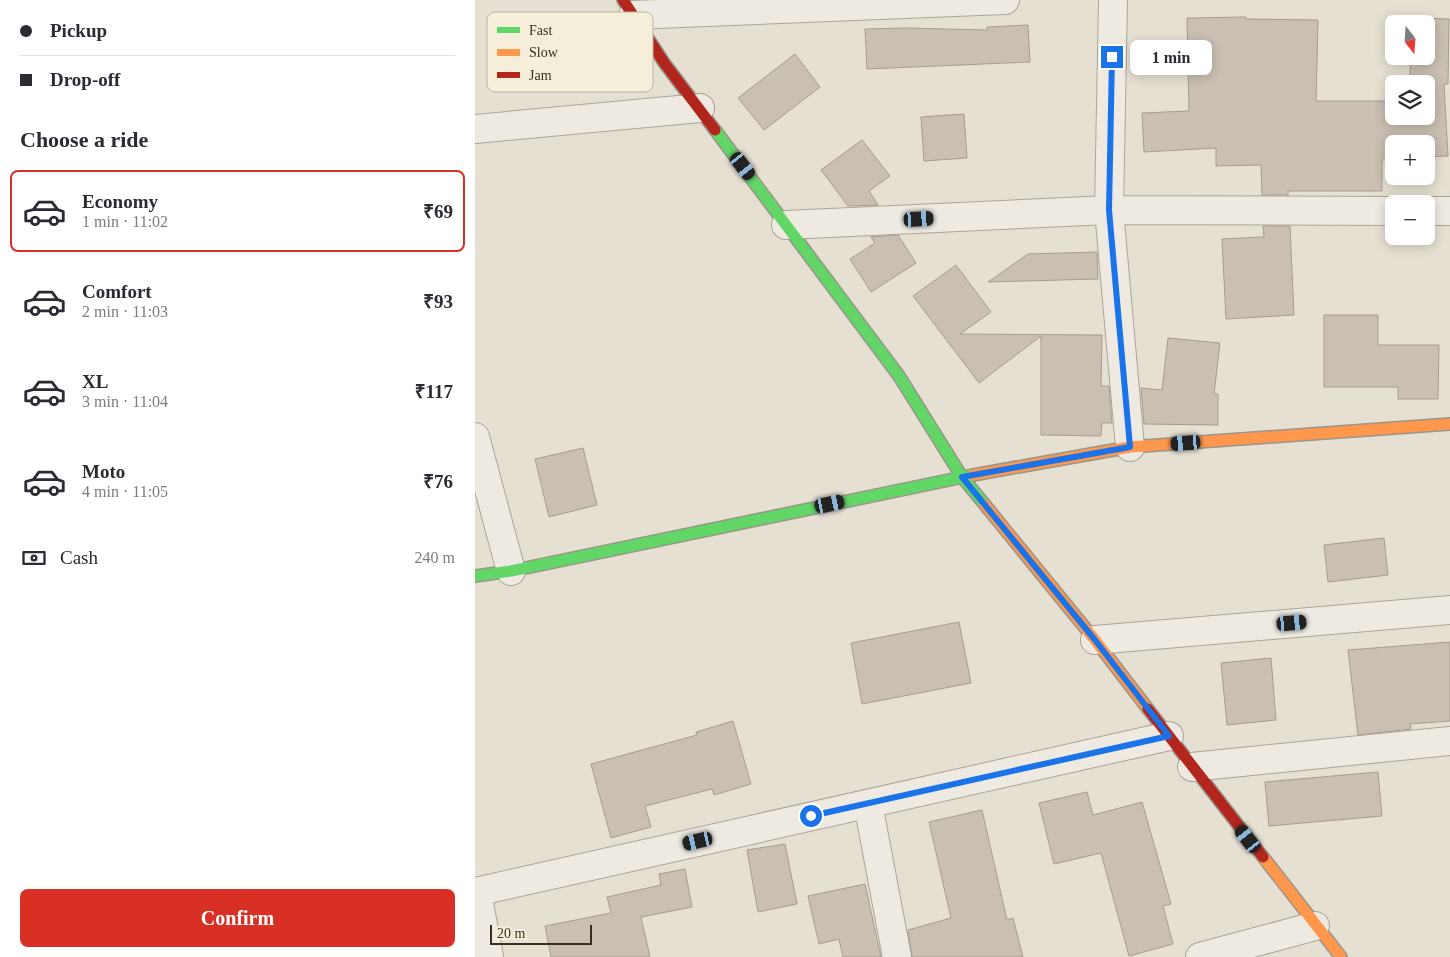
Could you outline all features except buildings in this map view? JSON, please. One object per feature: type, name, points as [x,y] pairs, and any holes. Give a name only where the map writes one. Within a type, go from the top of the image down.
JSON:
[{"type":"street","points":[[628,7],[1005,0]]},
{"type":"street","points":[[1113,0],[1109,210],[1130,447]]},
{"type":"street","points":[[653,46],[899,376],[962,477],[1095,640],[1315,926],[1341,957]]},
{"type":"street","points":[[475,129],[700,108]]},
{"type":"street","points":[[786,225],[1109,210],[1385,211]]},
{"type":"street","points":[[1435,211],[1450,211]]},
{"type":"street","points":[[475,576],[962,477],[1130,447],[1450,424]]},
{"type":"street","points":[[475,437],[511,570]]},
{"type":"street","points":[[1095,640],[1450,610]]},
{"type":"street","points":[[489,957],[476,892],[1169,736]]},
{"type":"street","points":[[1192,767],[1450,741]]},
{"type":"street","points":[[868,804],[897,957]]},
{"type":"street","points":[[1200,957],[1315,926]]},
{"type":"traffic: fast","points":[[715,130],[899,376],[962,477],[985,505]]},
{"type":"traffic: fast","points":[[475,576],[511,571],[973,475]]},
{"type":"traffic: slow","points":[[973,475],[1130,447],[1450,424]]},
{"type":"traffic: slow","points":[[985,505],[1095,640],[1148,709]]},
{"type":"traffic: slow","points":[[1263,857],[1341,957]]},
{"type":"traffic: jam","points":[[623,0],[631,12]]},
{"type":"traffic: jam","points":[[653,46],[715,130]]},
{"type":"traffic: jam","points":[[1148,709],[1263,857]]},
{"type":"route","points":[[811,816],[1169,736],[1095,640],[962,477],[1130,447],[1109,210],[1112,57]]}]
